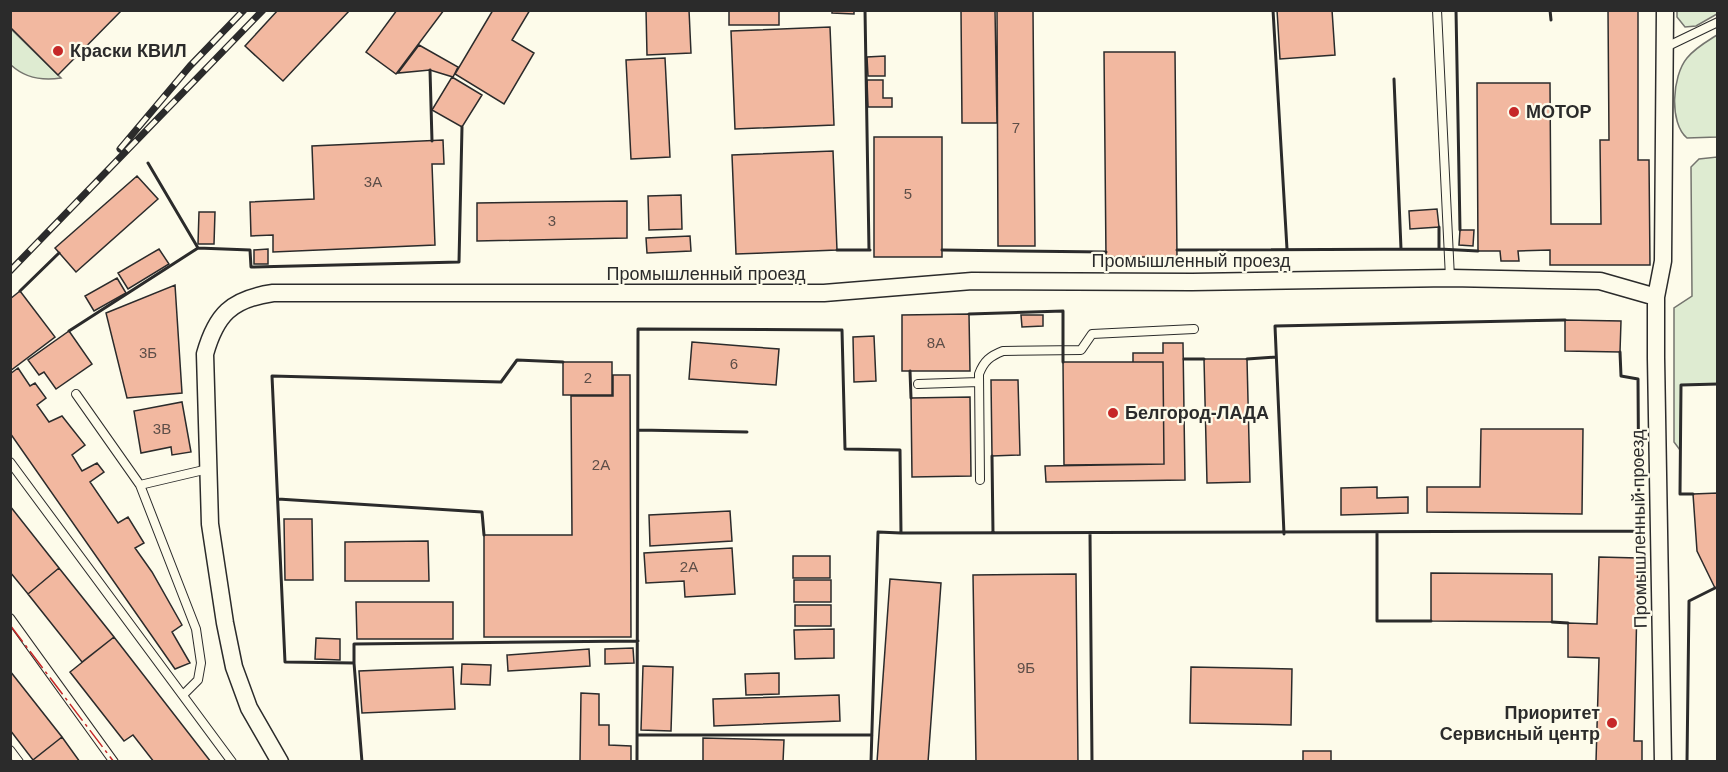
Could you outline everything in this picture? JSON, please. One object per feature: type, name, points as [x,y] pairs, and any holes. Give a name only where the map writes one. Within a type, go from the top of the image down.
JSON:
[{"type":"street","name":"Промышленный проезд","points":[[1663,762],[1656,297],[1663,261],[1665,10]]},
{"type":"street","name":"Промышленный проезд","points":[[280,762],[249,708],[234,667],[210,524],[205,354],[212,329],[229,308],[250,296],[273,293],[825,293],[972,281],[1192,282],[1450,278],[1600,281],[1656,297]]},
{"type":"lane","points":[[1437,10],[1450,278]]},
{"type":"lane","points":[[1664,48],[1718,22]]},
{"type":"lane","points":[[980,480],[979,382],[983,364],[991,355],[1003,351],[1081,350],[1092,334],[1194,328]]},
{"type":"lane","points":[[918,384],[979,382]]},
{"type":"lane","points":[[76,394],[140,485],[196,629],[200,646],[198,680],[184,694]]},
{"type":"lane","points":[[10,462],[184,694],[232,762]]},
{"type":"lane","points":[[140,485],[208,469]]},
{"type":"lane","points":[[10,618],[114,762]]},
{"type":"lane","points":[[10,750],[20,762]]},
{"type":"green space","points":[[1677,11],[1717,11],[1717,14],[1696,26],[1685,27],[1677,17]]},
{"type":"green space","points":[[10,29],[61,78],[34,78],[11,65]]},
{"type":"green space","points":[[1717,35],[1717,137],[1687,138],[1677,122],[1675,111],[1678,76],[1690,54]]},
{"type":"green space","points":[[1717,157],[1717,384],[1681,385],[1680,450],[1674,442],[1674,308],[1692,296],[1691,167],[1699,159]]},
{"type":"building","name":"Краски КВИЛ","points":[[10,10],[122,10],[58,75],[10,27]]},
{"type":"building","points":[[278,10],[350,10],[283,81],[245,46]]},
{"type":"building","points":[[397,10],[444,10],[396,74],[366,52]]},
{"type":"building","points":[[493,10],[530,10],[512,40],[534,53],[504,104],[455,74]]},
{"type":"building","points":[[646,10],[689,10],[691,53],[647,55]]},
{"type":"building","points":[[729,10],[779,10],[779,25],[729,25]]},
{"type":"building","points":[[832,10],[854,10],[854,14],[832,13]]},
{"type":"building","points":[[961,10],[995,10],[997,123],[962,123]]},
{"type":"building","points":[[997,10],[1033,10],[1035,246],[998,246]]},
{"type":"building","points":[[1277,10],[1332,10],[1335,55],[1280,59]]},
{"type":"building","name":"МОТОР","points":[[1608,10],[1638,10],[1638,160],[1649,160],[1650,265],[1550,265],[1550,250],[1518,251],[1519,261],[1501,261],[1500,251],[1478,251],[1477,83],[1550,83],[1551,224],[1601,224],[1600,140],[1609,140]]},
{"type":"building","points":[[830,27],[834,125],[735,129],[731,31]]},
{"type":"building","points":[[419,45],[458,67],[453,77],[430,70],[398,73]]},
{"type":"building","points":[[1104,52],[1175,52],[1177,257],[1106,257]]},
{"type":"building","points":[[885,56],[885,76],[868,76],[867,57]]},
{"type":"building","points":[[665,58],[670,157],[631,159],[626,60]]},
{"type":"building","points":[[452,77],[482,95],[462,127],[432,110]]},
{"type":"building","points":[[867,80],[883,80],[883,98],[892,98],[892,107],[868,107]]},
{"type":"building","points":[[874,137],[942,137],[942,257],[874,257]]},
{"type":"building","points":[[443,140],[444,164],[432,164],[435,245],[273,252],[273,235],[251,236],[250,202],[314,199],[312,146]]},
{"type":"building","points":[[833,151],[837,250],[736,254],[732,155]]},
{"type":"building","points":[[137,176],[158,199],[76,272],[55,248]]},
{"type":"building","points":[[681,195],[682,229],[649,230],[648,196]]},
{"type":"building","points":[[627,201],[627,238],[477,241],[477,203]]},
{"type":"building","points":[[1437,209],[1439,227],[1410,229],[1409,211]]},
{"type":"building","points":[[199,212],[215,212],[214,244],[198,244]]},
{"type":"building","points":[[1460,230],[1474,230],[1473,246],[1459,245]]},
{"type":"building","points":[[690,236],[691,251],[647,253],[646,238]]},
{"type":"building","points":[[159,249],[169,264],[128,289],[118,273]]},
{"type":"building","points":[[268,249],[268,264],[254,264],[254,250]]},
{"type":"building","points":[[117,278],[126,293],[94,311],[85,296]]},
{"type":"building","points":[[175,285],[182,393],[127,398],[106,313]]},
{"type":"building","points":[[20,291],[55,337],[10,371],[10,299]]},
{"type":"building","points":[[969,314],[970,371],[902,371],[902,315]]},
{"type":"building","points":[[1021,315],[1043,315],[1043,326],[1022,327]]},
{"type":"building","points":[[1565,320],[1621,321],[1620,352],[1565,351]]},
{"type":"building","points":[[69,331],[92,364],[56,389],[44,372],[39,375],[28,360]]},
{"type":"building","points":[[874,336],[876,381],[854,382],[853,337]]},
{"type":"building","points":[[692,342],[779,349],[776,385],[689,379]]},
{"type":"building","points":[[1163,343],[1183,343],[1185,480],[1046,482],[1045,466],[1164,464],[1163,362],[1133,362],[1133,353],[1163,353]]},
{"type":"building","points":[[1204,359],[1247,359],[1250,482],[1207,483]]},
{"type":"building","points":[[563,362],[612,362],[612,395],[563,395]]},
{"type":"building","name":"Белгород-ЛАДА","points":[[1063,362],[1163,362],[1164,464],[1064,465]]},
{"type":"building","points":[[18,368],[30,386],[35,383],[46,398],[37,405],[49,422],[62,416],[85,445],[72,455],[82,471],[97,463],[104,472],[90,482],[118,523],[128,517],[144,543],[135,548],[152,572],[182,625],[172,632],[190,663],[175,669],[10,433],[10,374]]},
{"type":"building","points":[[613,375],[630,375],[631,637],[484,637],[484,535],[572,535],[571,396],[613,396]]},
{"type":"building","points":[[991,380],[1018,380],[1020,455],[992,456]]},
{"type":"building","points":[[970,397],[971,476],[912,477],[911,398]]},
{"type":"building","points":[[182,402],[191,452],[172,455],[171,447],[141,453],[134,411]]},
{"type":"building","points":[[1481,429],[1583,429],[1582,514],[1427,512],[1427,487],[1480,487]]},
{"type":"building","points":[[1377,487],[1377,498],[1408,497],[1408,513],[1341,515],[1341,488]]},
{"type":"building","points":[[1718,493],[1718,586],[1715,588],[1697,551],[1693,494]]},
{"type":"building","points":[[10,506],[59,568],[28,594],[10,572]]},
{"type":"building","points":[[730,511],[732,541],[650,546],[649,515]]},
{"type":"building","points":[[284,519],[312,519],[313,580],[285,580]]},
{"type":"building","points":[[428,541],[429,581],[345,581],[345,542]]},
{"type":"building","points":[[732,548],[735,594],[685,597],[684,581],[646,583],[644,553]]},
{"type":"building","points":[[793,556],[830,556],[830,578],[793,578]]},
{"type":"building","points":[[1599,557],[1638,558],[1634,741],[1642,741],[1642,762],[1596,762],[1599,658],[1568,657],[1568,623],[1597,624]]},
{"type":"building","points":[[59,568],[114,637],[82,662],[28,594]]},
{"type":"building","points":[[1431,573],[1552,574],[1552,622],[1431,621]]},
{"type":"building","points":[[1076,574],[1078,762],[976,762],[973,575]]},
{"type":"building","points":[[890,579],[941,583],[928,762],[877,762]]},
{"type":"building","points":[[794,580],[831,580],[831,602],[794,602]]},
{"type":"building","points":[[356,602],[453,602],[453,639],[357,639]]},
{"type":"building","points":[[795,605],[831,605],[831,626],[795,626]]},
{"type":"building","points":[[834,629],[834,658],[795,659],[794,630]]},
{"type":"building","points":[[114,637],[211,762],[154,762],[133,735],[124,741],[70,672]]},
{"type":"building","points":[[316,638],[340,639],[340,660],[315,659]]},
{"type":"building","points":[[633,648],[634,663],[605,664],[605,649]]},
{"type":"building","points":[[589,649],[590,666],[508,671],[507,655]]},
{"type":"building","points":[[462,664],[491,665],[490,685],[461,684]]},
{"type":"building","points":[[643,666],[673,667],[671,731],[641,730]]},
{"type":"building","points":[[453,667],[455,709],[362,713],[359,671]]},
{"type":"building","points":[[1191,667],[1292,669],[1291,725],[1190,723]]},
{"type":"building","points":[[10,671],[62,737],[33,760],[10,730]]},
{"type":"building","points":[[779,673],[779,694],[746,695],[745,674]]},
{"type":"building","points":[[581,693],[599,694],[599,725],[609,725],[609,745],[631,746],[631,762],[580,762]]},
{"type":"building","points":[[839,695],[840,721],[714,726],[713,699]]},
{"type":"building","points":[[62,737],[80,762],[34,762],[33,760]]},
{"type":"building","points":[[703,738],[784,740],[783,762],[703,762]]},
{"type":"building","points":[[1303,751],[1331,751],[1331,762],[1303,762]]},
{"type":"railway","points":[[120,149],[190,66],[244,10]]},
{"type":"railway","points":[[10,271],[263,10]]},
{"type":"wall","points":[[865,10],[869,250]]},
{"type":"wall","points":[[1273,10],[1287,249]]},
{"type":"wall","points":[[1456,10],[1460,230]]},
{"type":"wall","points":[[1550,10],[1551,20]]},
{"type":"wall","points":[[430,70],[432,141]]},
{"type":"wall","points":[[1394,79],[1401,249]]},
{"type":"wall","points":[[69,331],[198,248],[250,250],[251,267],[459,262],[462,127]]},
{"type":"wall","points":[[148,163],[198,248]]},
{"type":"wall","points":[[1177,250],[1439,249],[1439,227]]},
{"type":"wall","points":[[1439,249],[1478,251]]},
{"type":"wall","points":[[837,250],[870,250]]},
{"type":"wall","points":[[942,250],[1106,252]]},
{"type":"wall","points":[[20,291],[59,253]]},
{"type":"wall","points":[[969,314],[1063,311],[1063,362]]},
{"type":"wall","points":[[1284,534],[1275,326],[1565,320]]},
{"type":"wall","points":[[637,762],[638,329],[842,330],[845,449],[900,450],[901,533],[1639,531],[1638,379],[1621,376],[1620,352]]},
{"type":"wall","points":[[1247,359],[1276,357]]},
{"type":"wall","points":[[1184,359],[1204,359]]},
{"type":"wall","points":[[362,762],[354,663],[285,662],[272,376],[501,382],[517,360],[563,362]]},
{"type":"wall","points":[[910,371],[911,398]]},
{"type":"wall","points":[[1693,494],[1680,494],[1681,385],[1718,384]]},
{"type":"wall","points":[[638,430],[747,432]]},
{"type":"wall","points":[[992,456],[993,533]]},
{"type":"wall","points":[[278,499],[482,512],[484,535]]},
{"type":"wall","points":[[1638,558],[1639,531]]},
{"type":"wall","points":[[871,762],[878,532],[901,533]]},
{"type":"wall","points":[[1090,533],[1092,762]]},
{"type":"wall","points":[[1377,533],[1377,621],[1431,621]]},
{"type":"wall","points":[[1687,762],[1689,601],[1715,588]]},
{"type":"wall","points":[[1552,622],[1568,623]]},
{"type":"wall","points":[[354,663],[354,644],[638,641]]},
{"type":"wall","points":[[637,735],[872,735]]},
{"type":"power","points":[[10,625],[114,762]]},
{"type":"place","name":"Краски КВИЛ","points":[[58,51]]},
{"type":"place","name":"МОТОР","points":[[1514,112]]},
{"type":"place","name":"Белгород-ЛАДА","points":[[1113,413]]},
{"type":"place","name":"Приоритет Сервисный центр","points":[[1612,723]]}]
